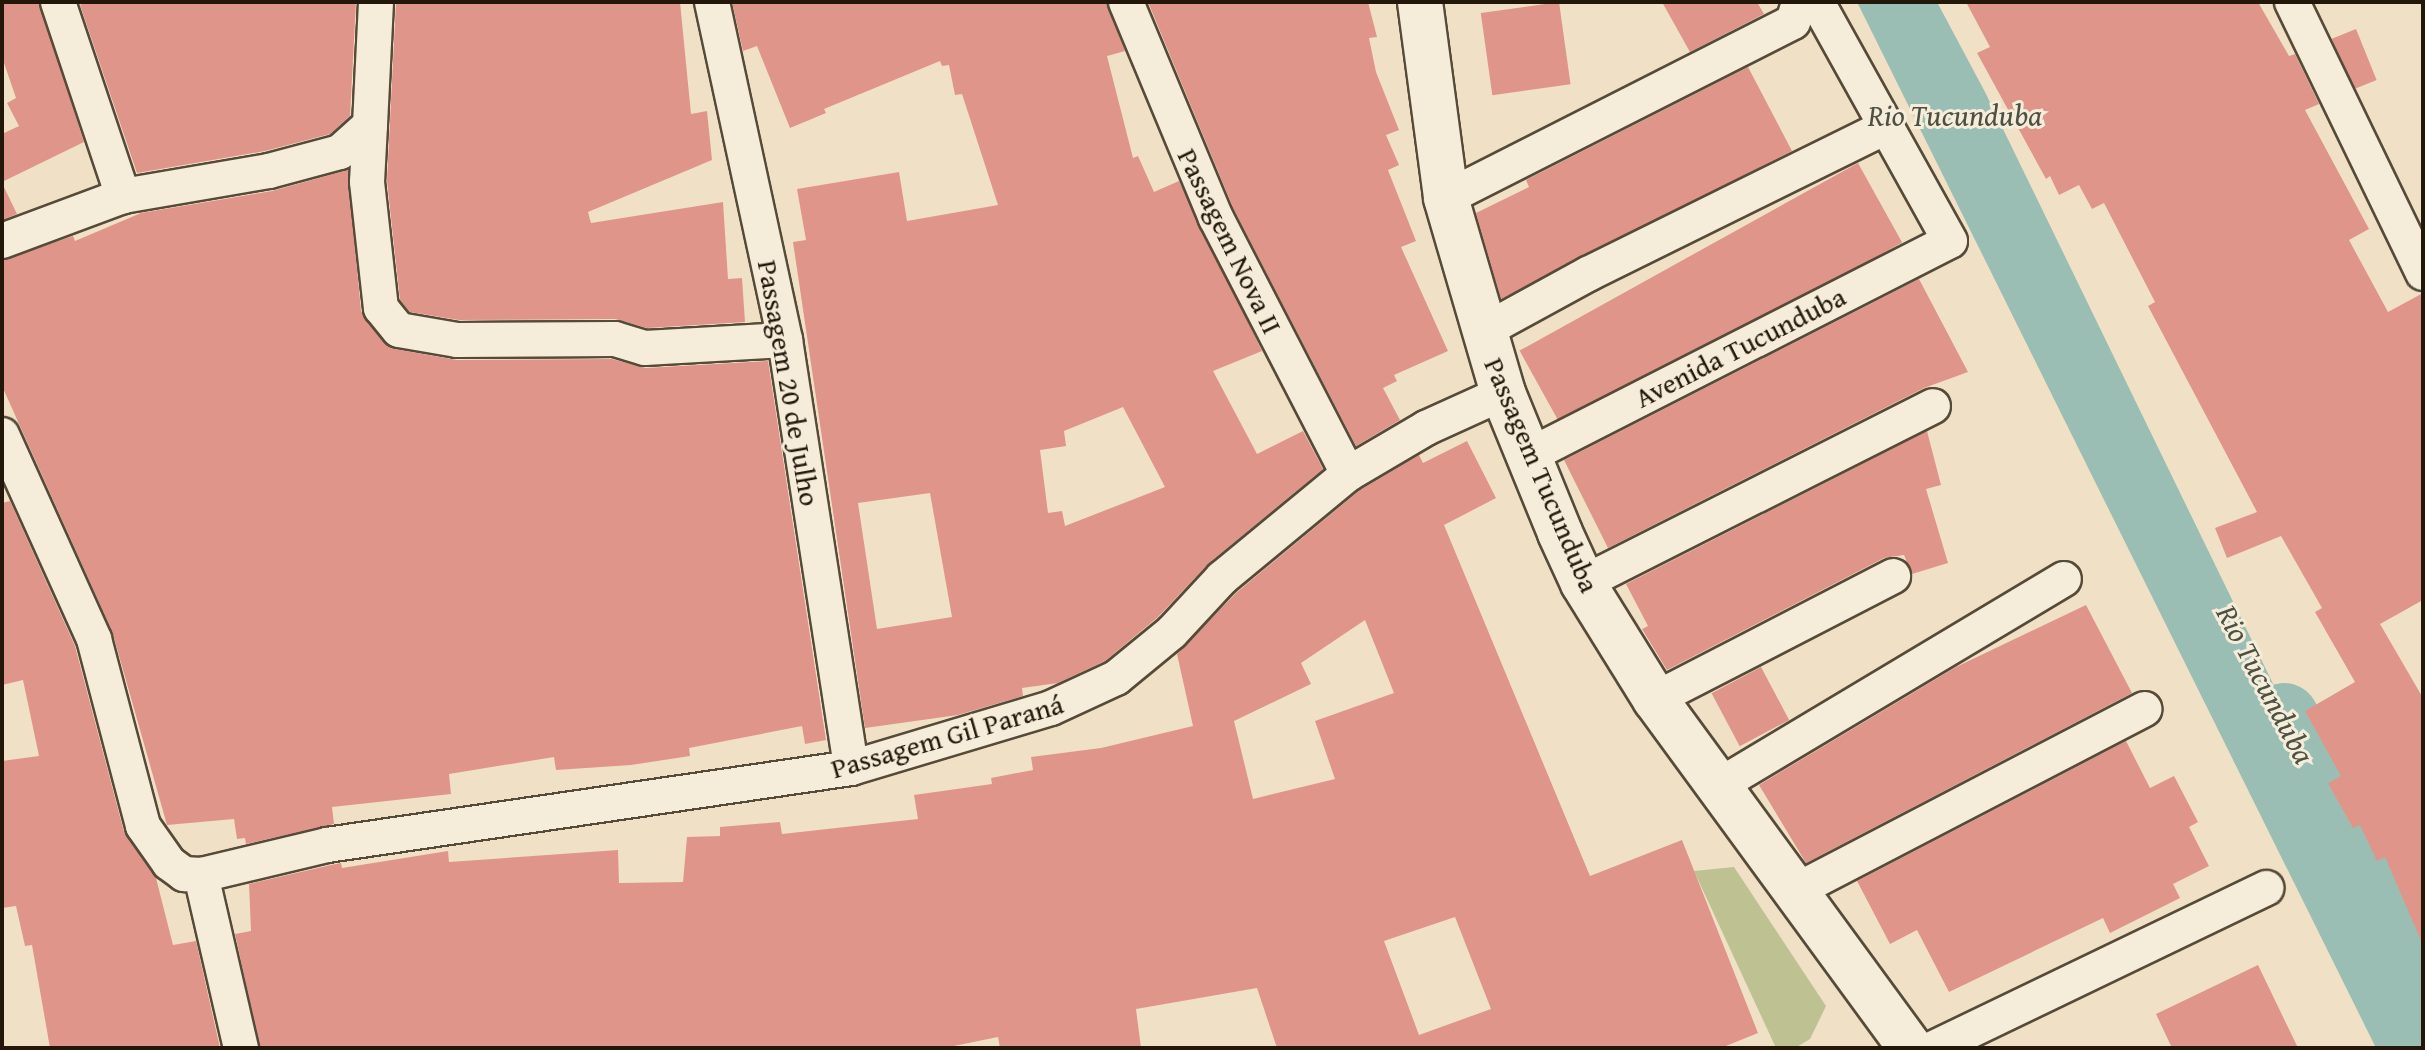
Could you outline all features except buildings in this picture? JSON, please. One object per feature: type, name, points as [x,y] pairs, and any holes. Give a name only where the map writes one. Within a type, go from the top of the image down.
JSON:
[{"type":"street","points":[[58,2],[123,196]]},
{"type":"street","points":[[376,2],[367,182],[381,308],[399,330],[457,340],[615,339],[645,348],[785,340]]},
{"type":"street","name":"Passagem 20 de Julho","points":[[712,2],[785,340],[851,768]]},
{"type":"street","name":"Passagem Nova II","points":[[1126,2],[1216,218],[1348,474]]},
{"type":"street","name":"Passagem Tucunduba","points":[[1420,2],[1446,198],[1482,332],[1503,393],[1583,583],[1655,699],[1910,1048]]},
{"type":"street","points":[[1446,198],[1793,22],[1799,2]]},
{"type":"street","points":[[1482,332],[1588,274],[1886,127],[1817,2]]},
{"type":"street","points":[[2292,2],[2423,273]]},
{"type":"street","points":[[2,241],[123,196],[312,162],[340,152],[370,125]]},
{"type":"street","name":"Avenida Tucunduba","points":[[1530,455],[1950,241],[1886,127]]},
{"type":"street","name":"Passagem Gil Paraná","points":[[201,875],[327,845],[851,768],[1051,708],[1116,678],[1172,632],[1222,578],[1348,474],[1426,428],[1503,393]]},
{"type":"street","points":[[1583,583],[1933,406]]},
{"type":"street","points":[[2,435],[94,639],[143,826],[169,863],[184,874],[201,875],[241,1048]]},
{"type":"street","points":[[1655,699],[1893,576]]},
{"type":"street","points":[[1718,786],[2064,579]]},
{"type":"street","points":[[1795,891],[2144,709]]},
{"type":"street","points":[[1934,1048],[2266,888]]},
{"type":"green space","points":[[1734,867],[1826,1006],[1810,1039],[1795,1048],[1776,1048],[1694,871]]},
{"type":"water","name":"Rio Tucunduba","points":[[1857,2],[1937,2],[1985,92],[2423,992],[2423,1048],[2376,1048]]},
{"type":"waterway","name":"Rio Tucunduba","points":[[2284,718],[2423,980]]}]
